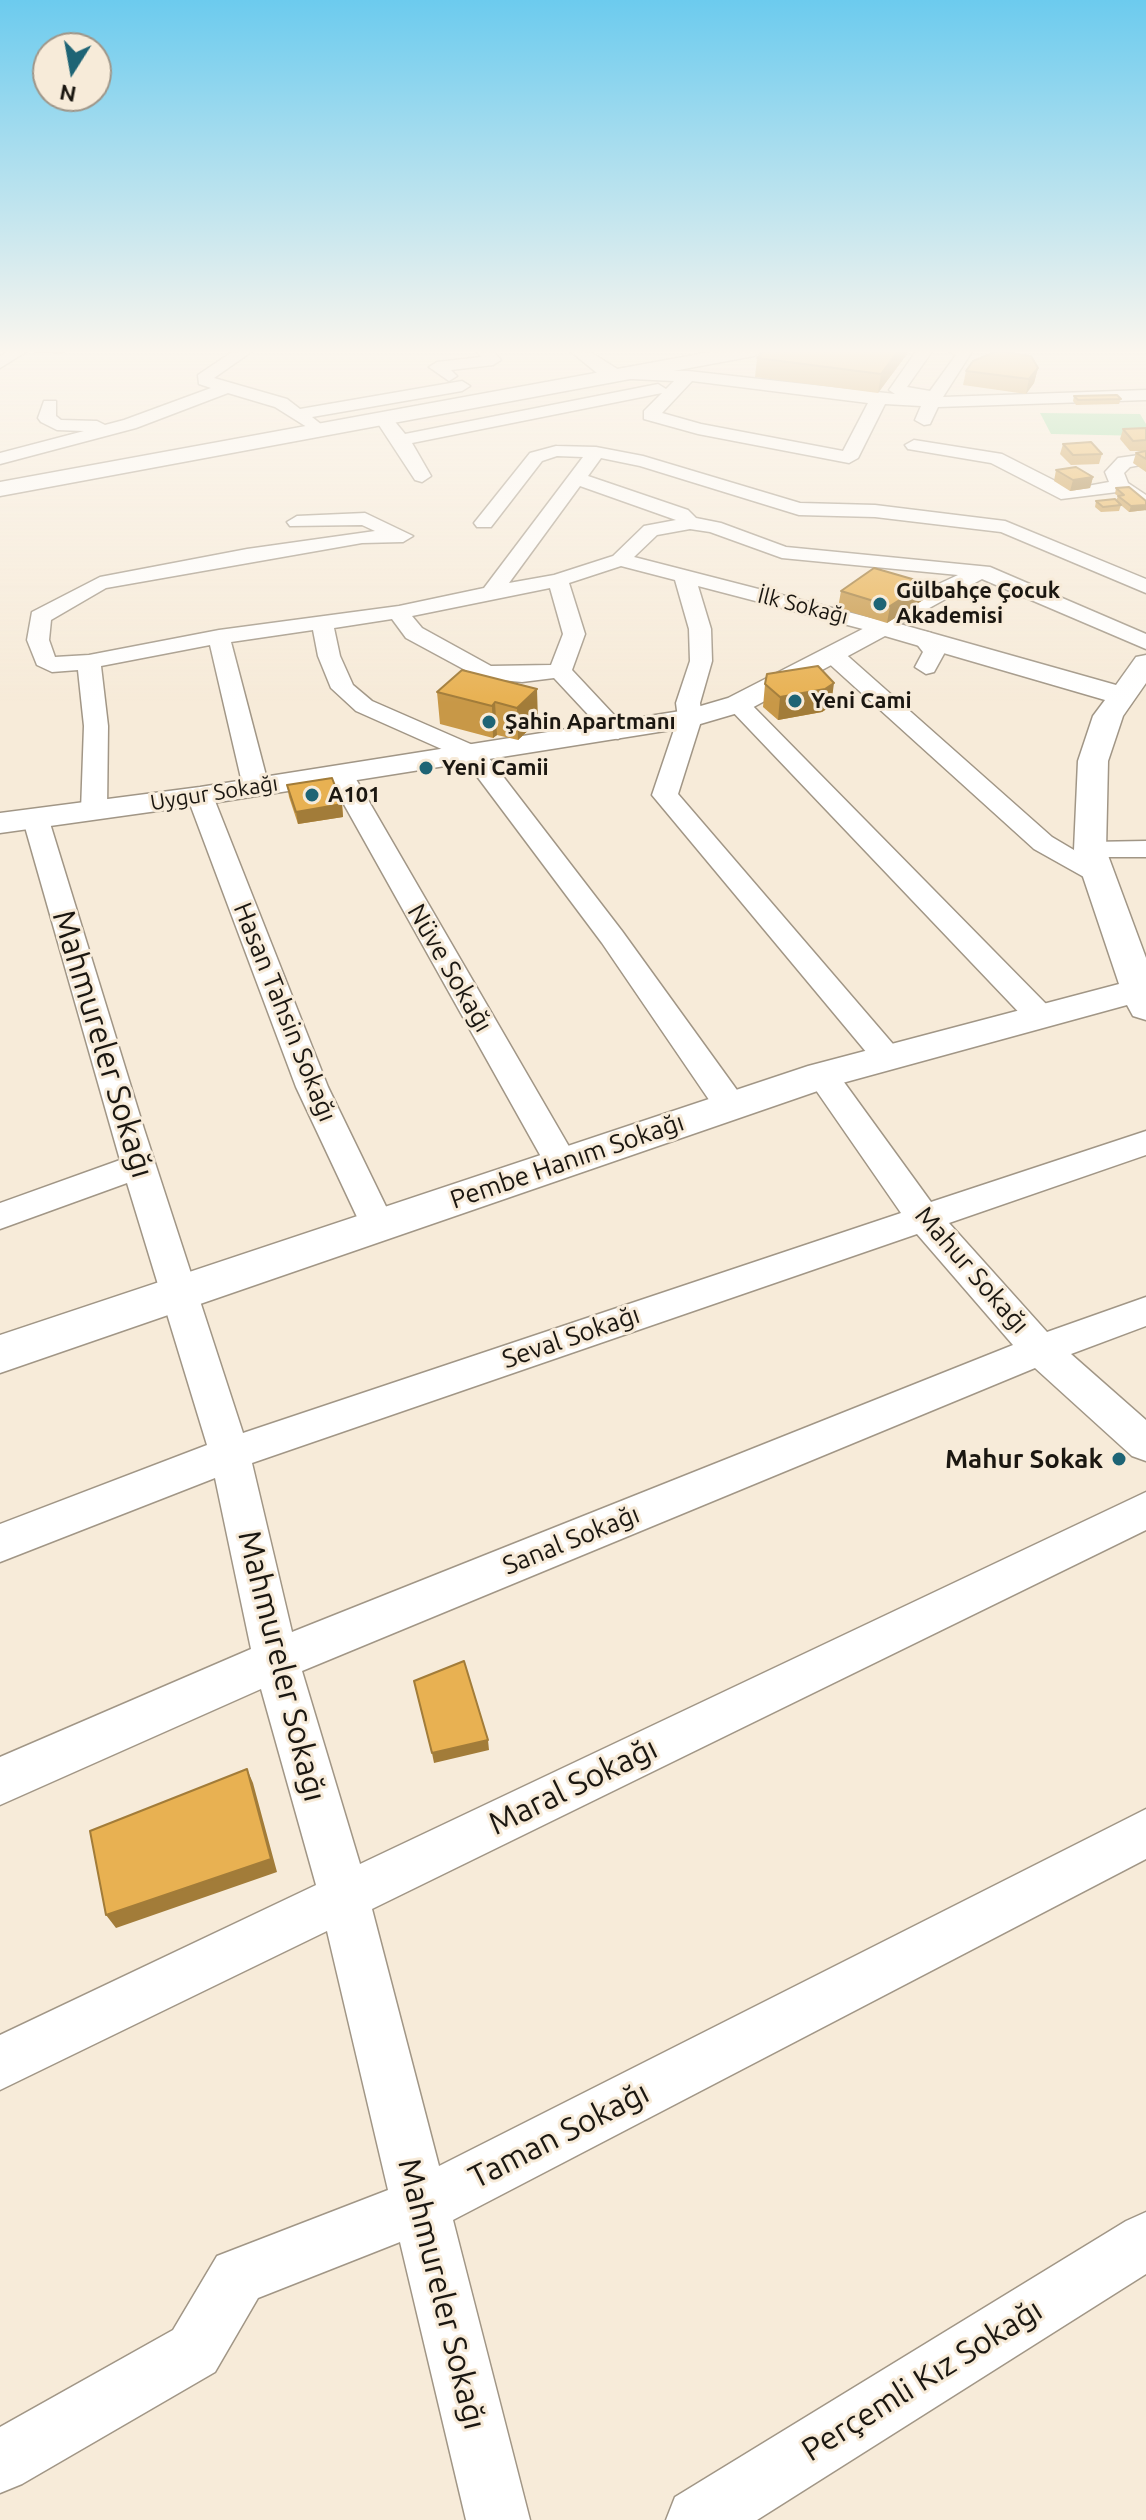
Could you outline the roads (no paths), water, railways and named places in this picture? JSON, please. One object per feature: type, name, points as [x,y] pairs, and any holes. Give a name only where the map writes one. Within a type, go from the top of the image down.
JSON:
[{"type":"street","points":[[0,477],[53,468]]},
{"type":"street","points":[[0,489],[98,468]]},
{"type":"street","points":[[417,468],[422,476]]},
{"type":"street","points":[[484,523],[524,468]]},
{"type":"street","points":[[491,594],[586,468]]},
{"type":"street","points":[[664,468],[799,509],[875,511],[1005,527],[1146,587]]},
{"type":"street","points":[[1015,468],[1068,495],[1120,486]]},
{"type":"street","points":[[1116,468],[1114,472],[1120,486],[1146,503]]},
{"type":"street","points":[[578,479],[681,514],[690,523]]},
{"type":"street","points":[[297,522],[365,519],[403,536],[362,537],[193,564],[100,583],[40,617],[38,640],[45,660],[52,665],[89,662],[219,637],[399,612],[558,580],[620,560],[651,530],[690,523],[797,554],[909,562],[982,572],[1146,642]]},
{"type":"street","points":[[882,627],[923,600],[982,572],[1005,527]]},
{"type":"street","name":"İlk Sokağı","points":[[620,560],[923,638],[1123,696]]},
{"type":"street","points":[[193,564],[270,569]]},
{"type":"street","points":[[684,576],[700,629],[701,661],[688,703],[690,718],[665,795],[888,1058]]},
{"type":"street","points":[[558,580],[574,634],[560,671]]},
{"type":"street","points":[[399,612],[414,633],[488,673],[522,675],[560,671]]},
{"type":"street","points":[[322,621],[329,656],[343,688],[364,706],[389,719],[473,754],[612,937],[730,1105]]},
{"type":"street","name":"Uygur Sokağı","points":[[18,822],[618,732],[690,718],[738,704],[882,627]]},
{"type":"street","points":[[219,637],[256,787]]},
{"type":"street","points":[[923,638],[934,652],[926,667]]},
{"type":"street","points":[[833,655],[1043,843],[1095,864],[1146,849]]},
{"type":"street","points":[[89,662],[96,726],[94,811]]},
{"type":"street","points":[[1143,999],[1095,864],[1093,761],[1108,716],[1146,663]]},
{"type":"street","points":[[560,671],[618,732]]},
{"type":"street","points":[[738,704],[1041,1017]]},
{"type":"street","name":"Nüve Sokağı","points":[[340,774],[561,1162]]},
{"type":"street","name":"Hasan Tahsin Sokağı","points":[[200,796],[312,1087],[377,1225]]},
{"type":"street","name":"Mahmureler Sokağı","points":[[18,822],[139,1166],[230,1454],[276,1660],[344,1896],[498,2520]]},
{"type":"street","name":"Pembe Hanım Sokağı","points":[[0,1354],[822,1075],[1041,1017],[1143,999]]},
{"type":"street","name":"Mahur Sokağı","points":[[822,1075],[923,1217],[1040,1350],[1146,1444]]},
{"type":"street","name":"Seval Sokağı","points":[[0,1543],[230,1454],[1146,1143]]},
{"type":"street","points":[[0,1216],[139,1166]]},
{"type":"street","name":"Sanal Sokağı","points":[[0,1781],[276,1660],[1040,1350],[1146,1311]]},
{"type":"street","name":"Maral Sokağı","points":[[0,2063],[1146,1510]]},
{"type":"street","name":"Taman Sokağı","points":[[0,2462],[194,2351],[238,2277],[420,2206],[1146,1833]]},
{"type":"street","name":"Perçemli Kız Sokağı","points":[[698,2520],[1146,2241]]},
{"type":"place","name":"Gülbahçe Çocuk Akademisi","points":[[880,604]]},
{"type":"place","name":"Yeni Cami","points":[[795,701]]},
{"type":"place","name":"Şahin Apartmanı","points":[[489,722]]},
{"type":"place","name":"Yeni Camii","points":[[426,768]]},
{"type":"place","name":"A101","points":[[312,795]]},
{"type":"place","name":"Mahur Sokak","points":[[1119,1459]]}]
